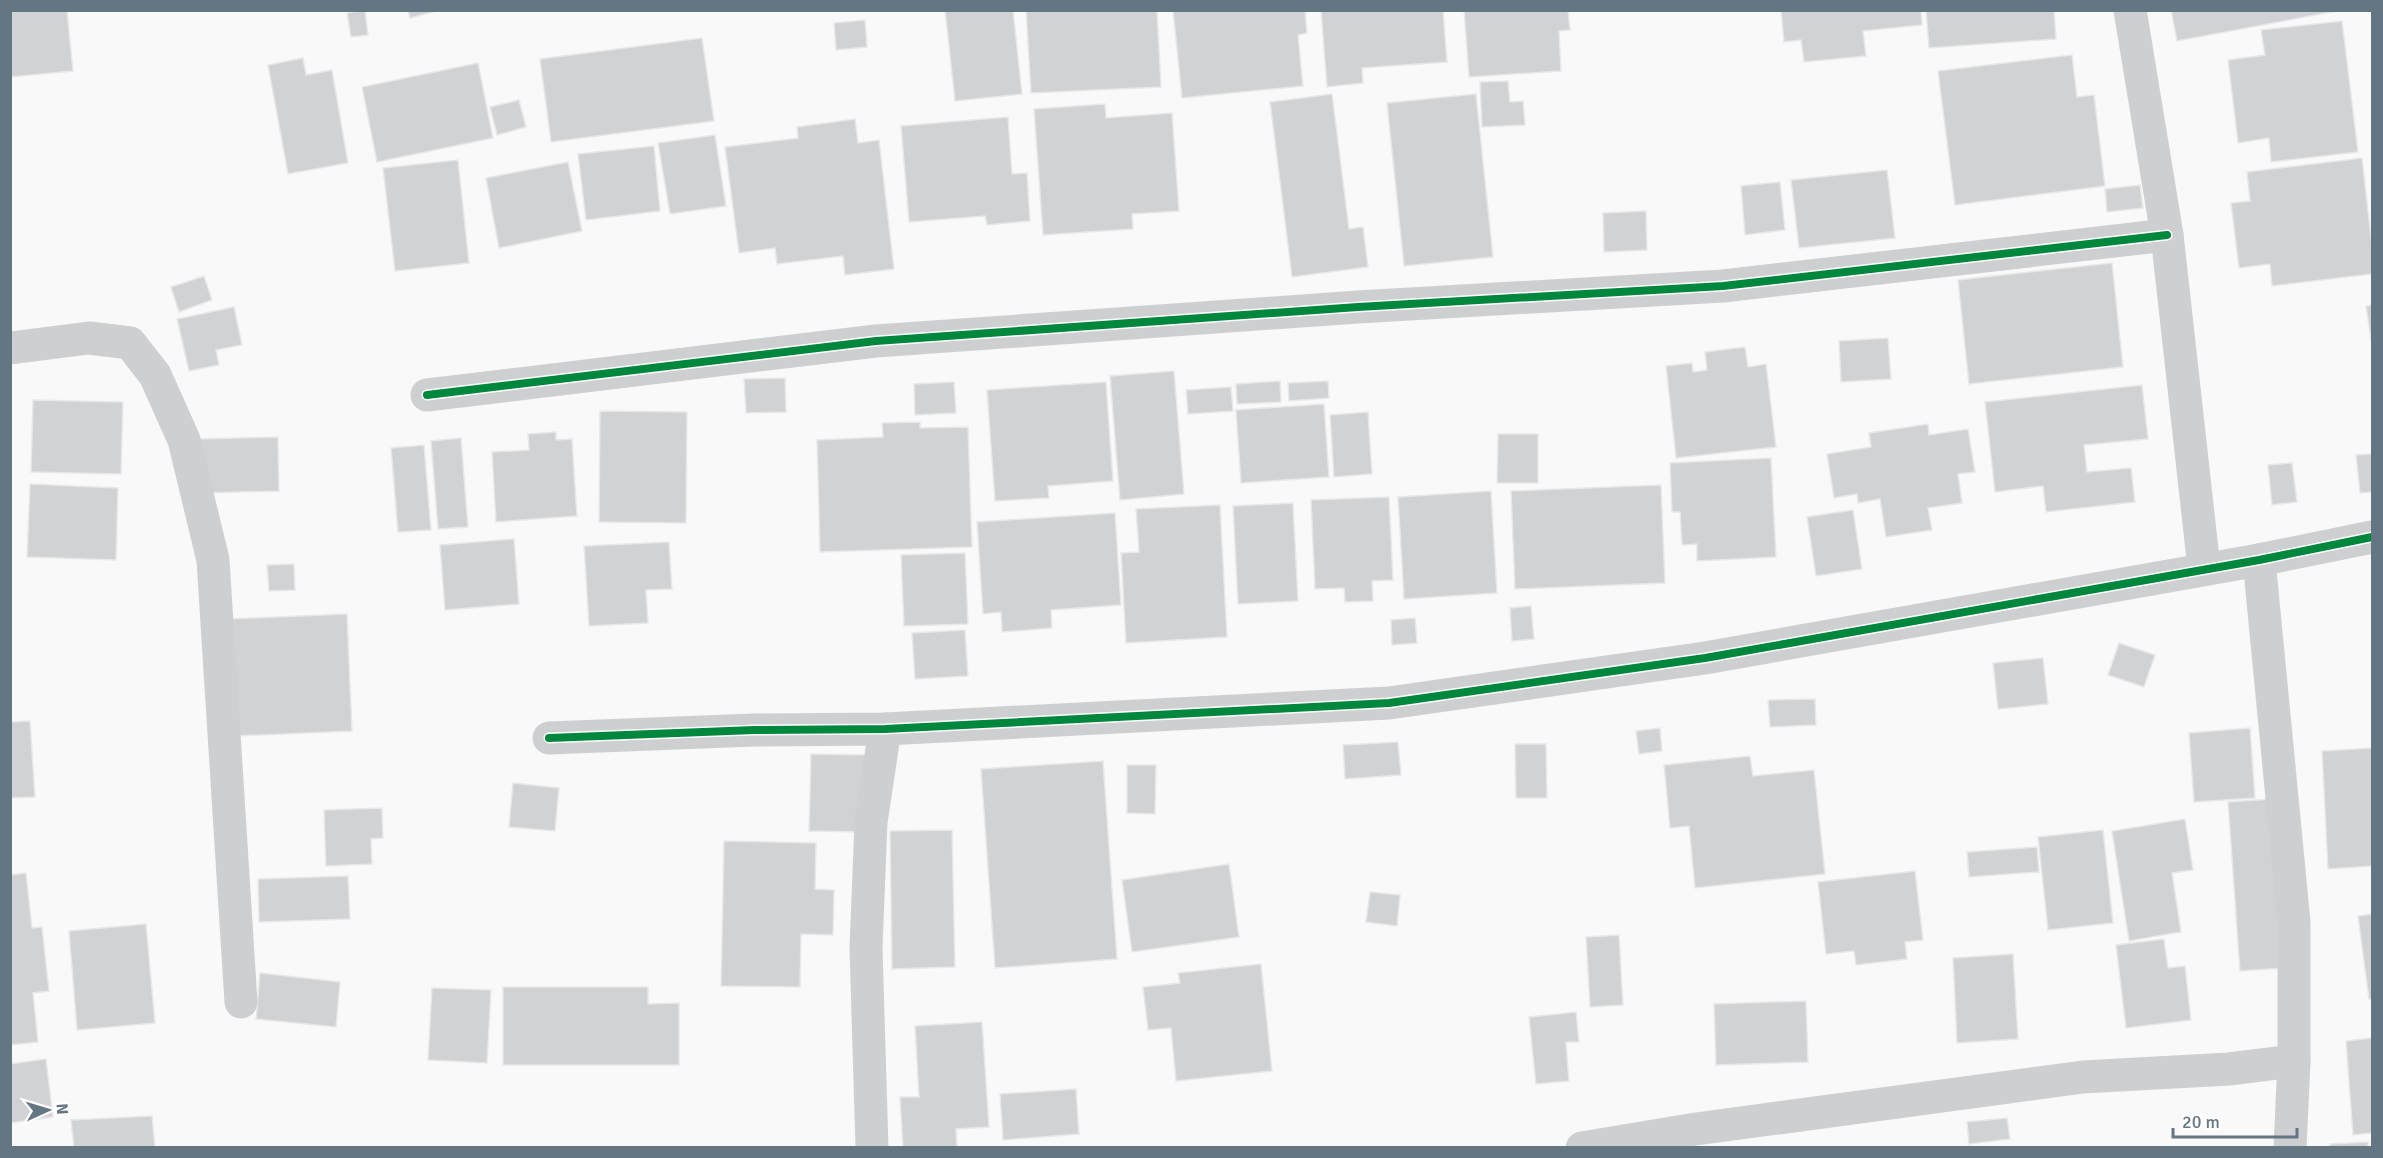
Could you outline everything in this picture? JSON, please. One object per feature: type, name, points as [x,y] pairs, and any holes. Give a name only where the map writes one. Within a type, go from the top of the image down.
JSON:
[{"type":"street","points":[[2130,10],[2167,236],[2204,568]]},
{"type":"street","points":[[427,395],[876,341],[1358,307],[1723,286],[2167,236]]},
{"type":"street","points":[[10,348],[89,338],[130,343],[155,375],[184,440],[213,560],[242,1002]]},
{"type":"street","points":[[549,738],[754,730],[885,729],[1389,703],[1705,658],[2259,560],[2373,537]]},
{"type":"street","points":[[2259,560],[2294,922],[2294,1061],[2290,1148]]},
{"type":"street","points":[[872,1148],[866,948],[871,822],[885,729]]},
{"type":"street","points":[[1582,1148],[1696,1129],[2083,1077],[2229,1069],[2294,1061]]},
{"type":"building","points":[[10,10],[67,10],[73,71],[10,77]]},
{"type":"building","points":[[365,10],[368,35],[351,37],[347,13]]},
{"type":"building","points":[[408,10],[433,10],[433,12],[410,18]]},
{"type":"building","points":[[945,10],[1013,10],[1022,94],[955,101]]},
{"type":"building","points":[[1026,10],[1157,10],[1161,87],[1031,93]]},
{"type":"building","points":[[1173,10],[1305,10],[1307,33],[1298,35],[1303,86],[1182,98]]},
{"type":"building","points":[[1321,10],[1443,10],[1447,62],[1362,68],[1363,83],[1327,87]]},
{"type":"building","points":[[1464,10],[1568,10],[1570,30],[1559,31],[1561,71],[1469,77]]},
{"type":"building","points":[[1781,10],[1921,10],[1922,25],[1863,31],[1866,56],[1804,62],[1801,40],[1784,42]]},
{"type":"building","points":[[1926,10],[2054,10],[2056,39],[1929,48]]},
{"type":"building","points":[[2171,10],[2342,10],[2177,41]]},
{"type":"building","points":[[865,20],[867,47],[836,50],[834,23]]},
{"type":"building","points":[[2342,21],[2358,152],[2271,162],[2269,138],[2238,143],[2228,60],[2265,55],[2261,30]]},
{"type":"building","points":[[702,38],[714,121],[551,142],[540,59]]},
{"type":"building","points":[[2072,55],[2077,97],[2094,95],[2105,186],[1955,205],[1938,71]]},
{"type":"building","points":[[303,58],[306,75],[332,70],[348,163],[288,174],[268,65]]},
{"type":"building","points":[[478,63],[493,138],[377,162],[362,87]]},
{"type":"building","points":[[1508,81],[1510,102],[1523,101],[1525,125],[1482,127],[1480,82]]},
{"type":"building","points":[[1332,94],[1349,229],[1363,227],[1368,267],[1292,277],[1270,102]]},
{"type":"building","points":[[1476,94],[1493,257],[1404,266],[1387,103]]},
{"type":"building","points":[[519,100],[526,127],[497,135],[490,107]]},
{"type":"building","points":[[1105,104],[1106,118],[1172,113],[1179,211],[1132,214],[1133,229],[1043,235],[1034,109]]},
{"type":"building","points":[[1008,117],[1012,174],[1027,173],[1030,221],[987,225],[985,216],[909,222],[901,126]]},
{"type":"building","points":[[855,119],[858,143],[879,140],[894,269],[845,275],[843,256],[777,264],[775,248],[739,253],[725,147],[798,138],[797,127]]},
{"type":"building","points":[[715,135],[726,206],[670,214],[658,143]]},
{"type":"building","points":[[654,146],[660,211],[586,220],[578,154]]},
{"type":"building","points":[[2362,158],[2372,246],[2372,274],[2272,286],[2270,264],[2239,268],[2231,203],[2250,201],[2247,172]]},
{"type":"building","points":[[458,160],[469,263],[395,271],[383,168]]},
{"type":"building","points":[[568,162],[582,231],[499,248],[486,178]]},
{"type":"building","points":[[1887,170],[1895,238],[1799,248],[1791,180]]},
{"type":"building","points":[[1780,182],[1785,230],[1745,235],[1741,186]]},
{"type":"building","points":[[2140,185],[2143,208],[2107,212],[2105,189]]},
{"type":"building","points":[[1646,211],[1647,250],[1604,252],[1603,213]]},
{"type":"building","points":[[2112,263],[2123,367],[1969,384],[1958,280]]},
{"type":"building","points":[[204,276],[212,300],[179,312],[171,287]]},
{"type":"building","points":[[2372,305],[2372,346],[2366,306]]},
{"type":"building","points":[[234,307],[242,345],[216,350],[219,365],[189,371],[177,319]]},
{"type":"building","points":[[1888,338],[1891,379],[1841,382],[1839,341]]},
{"type":"building","points":[[1745,347],[1748,367],[1766,364],[1776,447],[1676,458],[1666,366],[1692,363],[1693,372],[1707,370],[1705,352]]},
{"type":"building","points":[[1174,371],[1184,494],[1120,500],[1110,376]]},
{"type":"building","points":[[785,378],[786,412],[746,413],[744,379]]},
{"type":"building","points":[[1280,381],[1281,402],[1237,404],[1236,384]]},
{"type":"building","points":[[1328,381],[1329,398],[1289,401],[1288,383]]},
{"type":"building","points":[[954,382],[956,413],[915,415],[914,384]]},
{"type":"building","points":[[1106,382],[1113,481],[1048,486],[1049,498],[995,501],[987,390]]},
{"type":"building","points":[[2142,385],[2148,439],[2084,445],[2087,472],[2131,468],[2135,502],[2046,512],[2043,486],[1995,492],[1985,402]]},
{"type":"building","points":[[1231,387],[1233,411],[1188,414],[1186,390]]},
{"type":"building","points":[[33,400],[123,402],[121,474],[31,472]]},
{"type":"building","points":[[1324,404],[1329,477],[1241,483],[1236,410]]},
{"type":"building","points":[[600,411],[687,412],[686,523],[599,522]]},
{"type":"building","points":[[1368,412],[1372,474],[1334,477],[1330,415]]},
{"type":"building","points":[[920,422],[920,428],[968,427],[972,547],[820,552],[817,440],[883,437],[882,423]]},
{"type":"building","points":[[1928,424],[1929,435],[1968,429],[1975,472],[1958,474],[1962,503],[1928,508],[1932,530],[1886,537],[1880,499],[1858,503],[1857,494],[1834,498],[1827,454],[1871,447],[1869,433]]},
{"type":"building","points":[[556,432],[556,440],[572,439],[577,516],[496,522],[492,452],[529,450],[528,434]]},
{"type":"building","points":[[1498,434],[1538,434],[1538,483],[1497,483]]},
{"type":"building","points":[[278,437],[279,491],[201,493],[199,439]]},
{"type":"building","points":[[461,438],[468,527],[438,529],[431,441]]},
{"type":"building","points":[[424,445],[431,530],[398,532],[391,448]]},
{"type":"building","points":[[2372,454],[2372,492],[2360,493],[2356,455]]},
{"type":"building","points":[[1771,458],[1776,557],[1697,561],[1697,544],[1682,545],[1680,512],[1672,512],[1670,463]]},
{"type":"building","points":[[2292,463],[2297,502],[2272,505],[2268,465]]},
{"type":"building","points":[[30,484],[118,488],[116,560],[27,557]]},
{"type":"building","points":[[1661,485],[1665,583],[1515,589],[1511,491]]},
{"type":"building","points":[[1491,491],[1497,593],[1404,599],[1398,497]]},
{"type":"building","points":[[1389,497],[1393,580],[1372,581],[1373,601],[1345,602],[1344,588],[1315,589],[1311,500]]},
{"type":"building","points":[[1293,503],[1298,601],[1238,604],[1233,506]]},
{"type":"building","points":[[1220,505],[1227,637],[1126,643],[1121,553],[1139,552],[1136,509]]},
{"type":"building","points":[[1853,510],[1862,569],[1816,576],[1807,517]]},
{"type":"building","points":[[1115,513],[1121,605],[1051,610],[1052,628],[1002,632],[1001,612],[983,614],[977,522]]},
{"type":"building","points":[[514,539],[519,604],[445,610],[440,545]]},
{"type":"building","points":[[669,542],[672,589],[646,590],[648,623],[589,626],[584,546]]},
{"type":"building","points":[[965,553],[968,624],[904,626],[901,555]]},
{"type":"building","points":[[294,564],[295,590],[269,591],[267,565]]},
{"type":"building","points":[[1531,606],[1534,639],[1512,641],[1510,608]]},
{"type":"building","points":[[347,614],[352,731],[234,736],[229,619]]},
{"type":"building","points":[[1415,618],[1417,643],[1392,645],[1391,620]]},
{"type":"building","points":[[965,630],[968,676],[915,679],[912,633]]},
{"type":"building","points":[[2119,643],[2155,655],[2144,687],[2108,675]]},
{"type":"building","points":[[2043,658],[2048,704],[1998,709],[1993,663]]},
{"type":"building","points":[[1815,699],[1816,725],[1770,727],[1768,700]]},
{"type":"building","points":[[30,721],[35,797],[10,798],[10,722]]},
{"type":"building","points":[[1660,728],[1662,751],[1639,754],[1636,731]]},
{"type":"building","points":[[2250,728],[2255,798],[2194,802],[2189,733]]},
{"type":"building","points":[[1398,742],[1401,775],[1345,779],[1343,745]]},
{"type":"building","points":[[1515,744],[1546,744],[1547,798],[1516,798]]},
{"type":"building","points":[[2372,748],[2372,866],[2328,869],[2322,751]]},
{"type":"building","points":[[811,754],[866,755],[865,832],[809,831]]},
{"type":"building","points":[[1750,756],[1753,776],[1814,770],[1825,874],[1695,888],[1689,826],[1670,828],[1664,765]]},
{"type":"building","points":[[1103,761],[1117,959],[995,968],[981,769]]},
{"type":"building","points":[[1127,765],[1156,765],[1155,814],[1127,813]]},
{"type":"building","points":[[513,783],[559,788],[555,831],[509,827]]},
{"type":"building","points":[[2272,799],[2284,968],[2240,971],[2228,802]]},
{"type":"building","points":[[382,808],[383,838],[371,839],[372,864],[326,866],[324,810]]},
{"type":"building","points":[[2185,819],[2193,870],[2172,873],[2181,932],[2129,941],[2112,831]]},
{"type":"building","points":[[952,830],[955,967],[892,969],[890,831]]},
{"type":"building","points":[[2103,830],[2113,923],[2048,930],[2038,837]]},
{"type":"building","points":[[724,841],[816,843],[815,889],[834,890],[833,935],[801,934],[800,987],[721,986]]},
{"type":"building","points":[[2037,847],[2039,872],[1969,877],[1967,852]]},
{"type":"building","points":[[1229,864],[1239,937],[1132,952],[1122,880]]},
{"type":"building","points":[[1915,871],[1923,940],[1905,942],[1907,959],[1856,965],[1854,951],[1826,954],[1818,882]]},
{"type":"building","points":[[26,873],[32,928],[42,927],[49,991],[33,993],[38,1042],[10,1045],[10,875]]},
{"type":"building","points":[[348,876],[350,919],[259,922],[258,879]]},
{"type":"building","points":[[1370,892],[1400,895],[1397,926],[1366,922]]},
{"type":"building","points":[[2372,914],[2372,999],[2369,999],[2358,916]]},
{"type":"building","points":[[146,924],[155,1023],[77,1030],[69,931]]},
{"type":"building","points":[[1619,935],[1623,1005],[1590,1007],[1586,937]]},
{"type":"building","points":[[2164,939],[2168,968],[2185,966],[2191,1020],[2126,1028],[2116,945]]},
{"type":"building","points":[[2013,954],[2018,1039],[1957,1043],[1953,958]]},
{"type":"building","points":[[1261,964],[1272,1071],[1176,1081],[1171,1028],[1148,1030],[1143,987],[1180,983],[1178,973]]},
{"type":"building","points":[[260,973],[340,982],[336,1027],[256,1019]]},
{"type":"building","points":[[503,987],[648,987],[648,1004],[679,1003],[679,1065],[503,1065]]},
{"type":"building","points":[[432,988],[491,990],[487,1063],[428,1060]]},
{"type":"building","points":[[1806,1001],[1808,1062],[1716,1065],[1714,1004]]},
{"type":"building","points":[[1576,1012],[1579,1042],[1566,1042],[1569,1081],[1536,1084],[1529,1017]]},
{"type":"building","points":[[982,1022],[989,1127],[956,1129],[957,1147],[903,1148],[900,1097],[919,1097],[915,1026]]},
{"type":"building","points":[[2372,1038],[2372,1133],[2353,1135],[2346,1041]]},
{"type":"building","points":[[46,1059],[53,1117],[10,1123],[10,1064]]},
{"type":"building","points":[[1076,1089],[1079,1134],[1003,1140],[1000,1094]]},
{"type":"building","points":[[152,1116],[155,1148],[74,1148],[71,1120]]},
{"type":"building","points":[[2007,1118],[2010,1139],[1969,1144],[1967,1122]]},
{"type":"building","points":[[2368,1142],[2368,1148],[2330,1148],[2330,1144]]},
{"type":"cycle path","points":[[427,395],[876,341],[1358,307],[1723,286],[2167,235]]},
{"type":"cycle path","points":[[549,738],[754,730],[885,729],[1389,703],[1705,658],[2259,560],[2372,537]]}]
